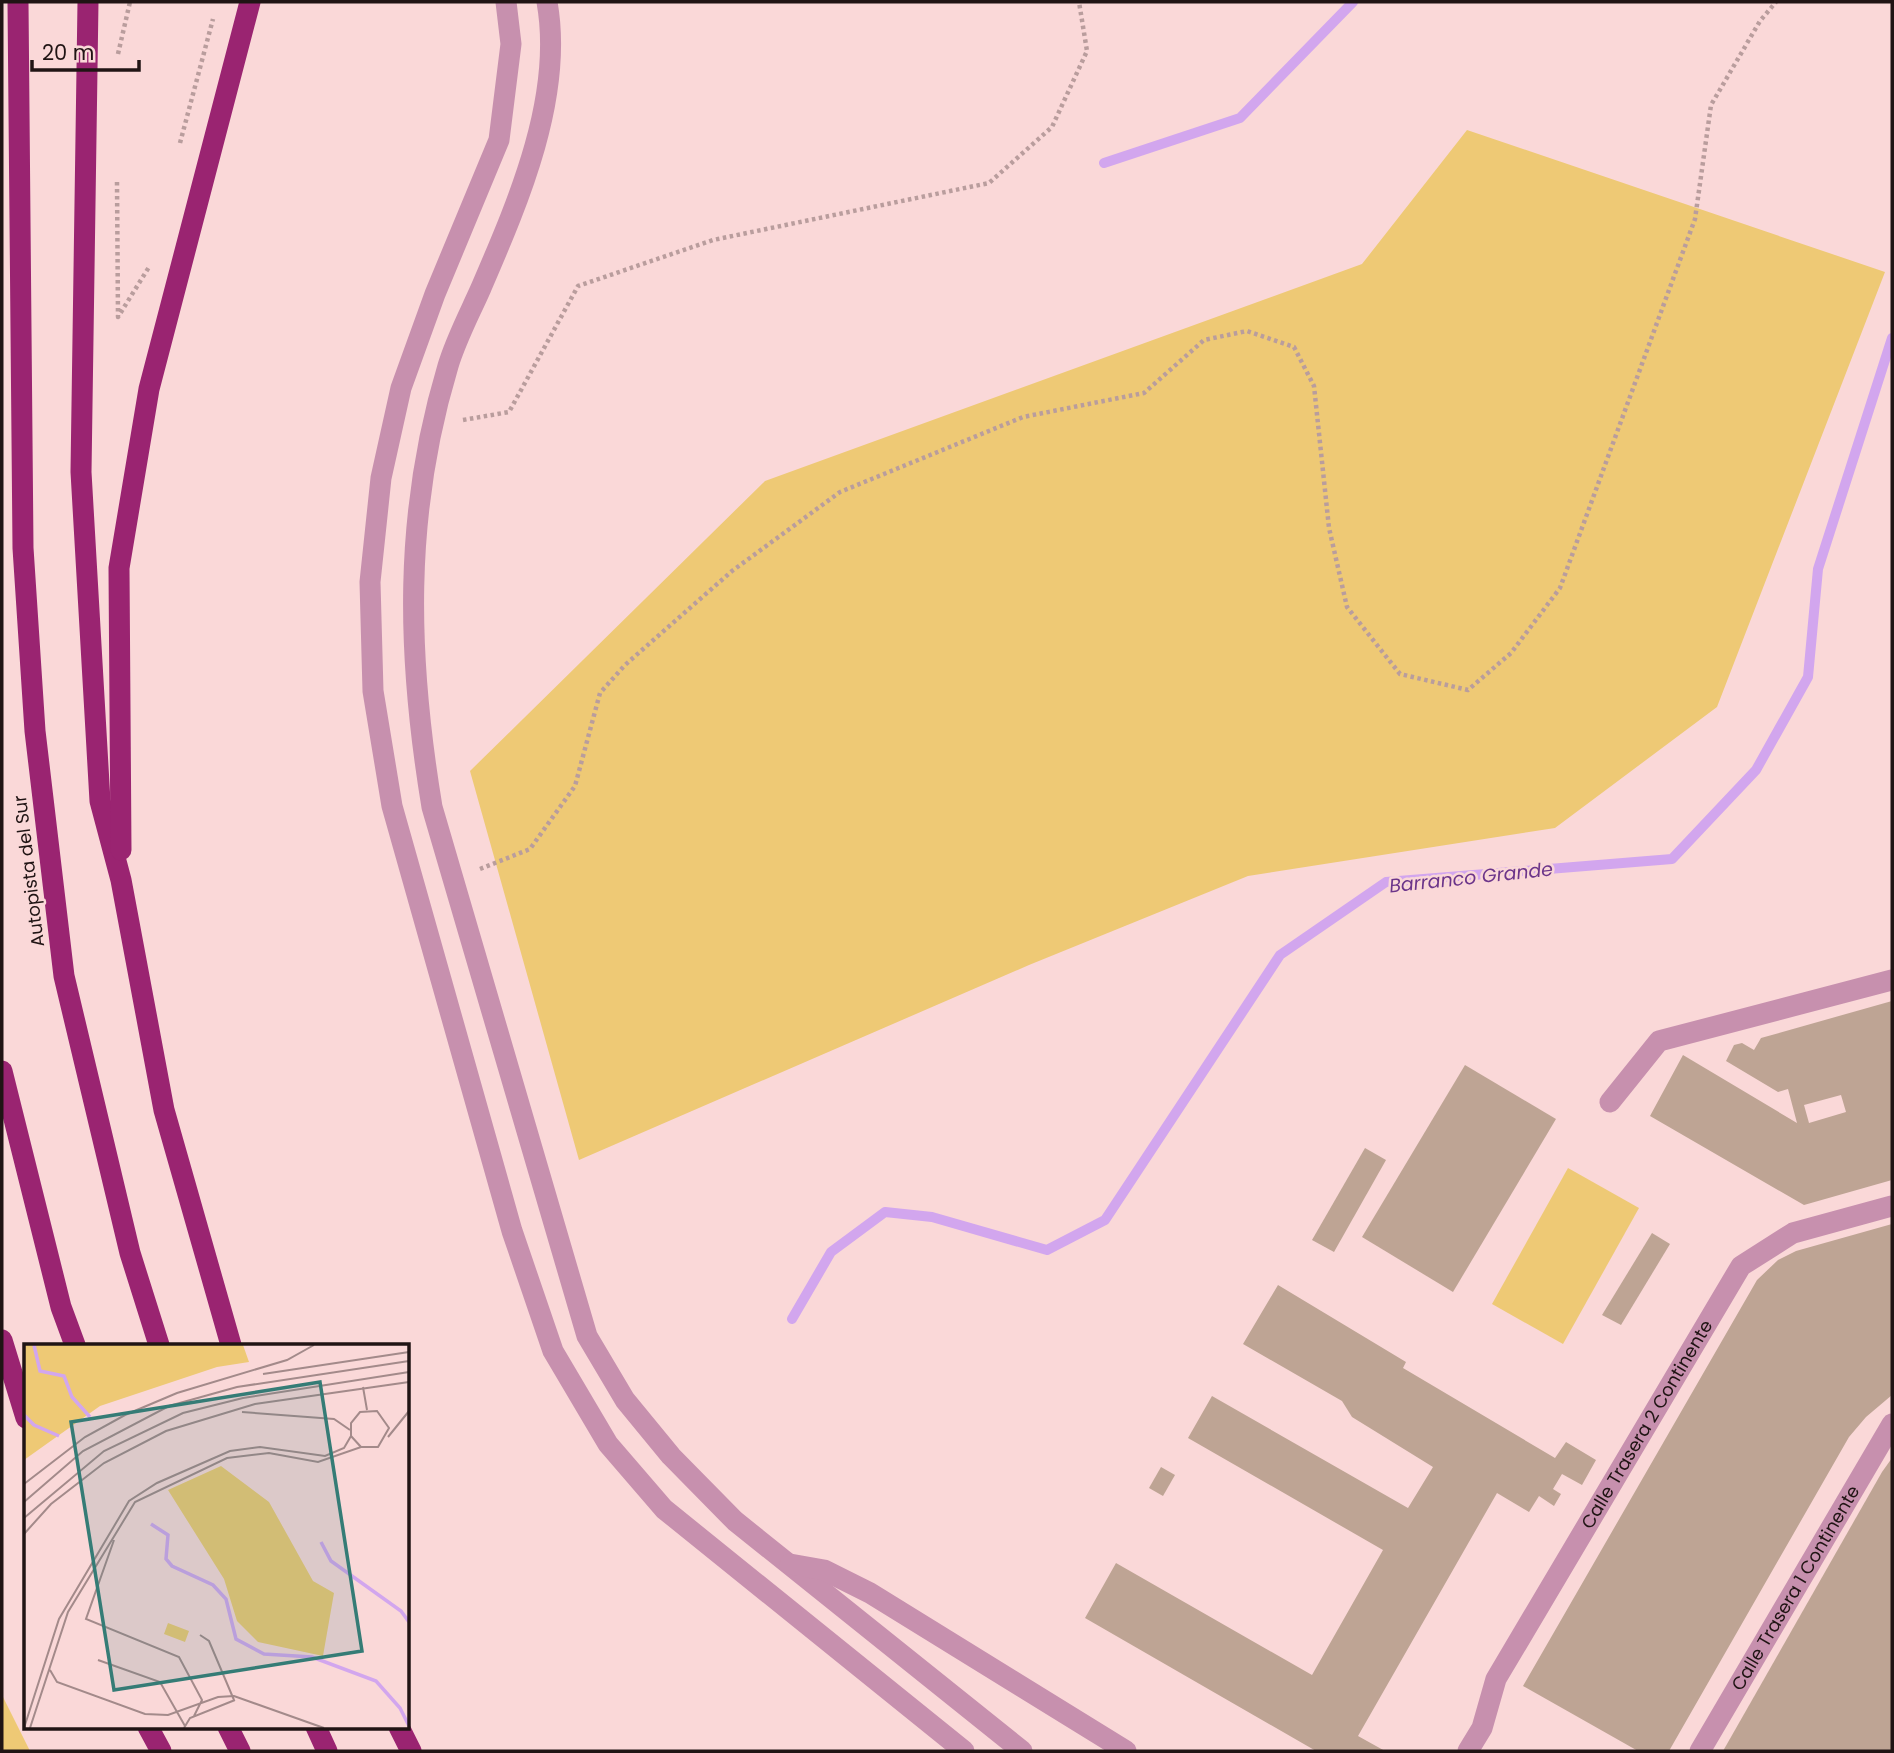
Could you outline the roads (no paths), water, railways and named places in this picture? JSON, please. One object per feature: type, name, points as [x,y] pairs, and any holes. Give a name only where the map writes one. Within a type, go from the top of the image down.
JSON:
[{"type":"highway","name":"Autopista del Sur","points":[[18,2],[23,548],[35,731],[64,976],[130,1253],[159,1344]]},
{"type":"highway","points":[[88,2],[80,472],[100,801],[121,880],[164,1110],[231,1344]]},
{"type":"highway","points":[[121,880],[119,568],[149,389],[250,2]]},
{"type":"highway","points":[[2,1072],[61,1307],[75,1344]]},
{"type":"highway","points":[[2,1340],[24,1412]]},
{"type":"highway","points":[[149,1728],[161,1751]]},
{"type":"highway","points":[[228,1728],[240,1751]]},
{"type":"highway","points":[[316,1728],[327,1751]]},
{"type":"highway","points":[[400,1728],[411,1751]]},
{"type":"street","points":[[506,2],[511,44],[499,140],[435,294],[401,388],[381,478],[370,582],[373,691],[392,806],[516,1243],[553,1351],[608,1444],[664,1509],[964,1751]]},
{"type":"street","points":[[547,2],[551,23],[545,96],[530,163],[517,205],[449,362],[431,425],[416,509],[411,616],[420,734],[432,807],[587,1336],[625,1400],[671,1456],[735,1521],[1022,1751]]},
{"type":"street","points":[[1610,1102],[1658,1041],[1892,980]]},
{"type":"street","name":"Calle Trasera 2 Continente","points":[[1468,1751],[1482,1728],[1496,1679],[1741,1265],[1793,1233],[1892,1206]]},
{"type":"street","name":"Calle Trasera 1 Continente","points":[[1700,1751],[1892,1424]]},
{"type":"street","points":[[788,1563],[824,1570],[870,1593],[1126,1751]]},
{"type":"waterway","points":[[1104,163],[1240,118],[1353,2]]},
{"type":"waterway","name":"Barranco Grande","points":[[792,1319],[831,1252],[885,1212],[932,1217],[1047,1250],[1105,1220],[1280,955],[1386,882],[1672,859],[1756,770],[1808,677],[1818,569],[1892,338]]}]
